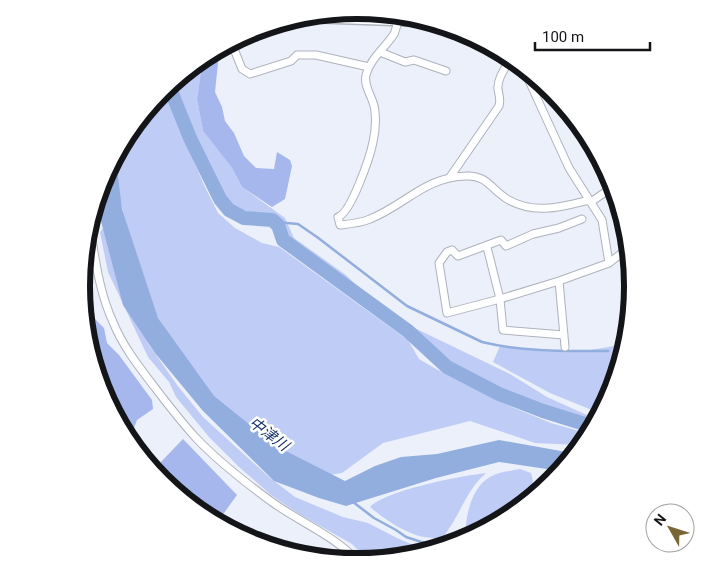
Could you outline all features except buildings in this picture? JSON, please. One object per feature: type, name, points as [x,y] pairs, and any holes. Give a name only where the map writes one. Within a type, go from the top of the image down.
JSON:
[{"type":"street","points":[[401,22],[369,67],[365,79],[375,105],[374,140],[346,212],[338,217],[340,225],[369,220],[432,182],[450,177],[481,177],[509,200],[539,209],[590,201],[607,190]]},
{"type":"street","points":[[234,49],[242,69],[250,74],[291,60],[297,55],[316,55],[369,67]]},
{"type":"street","points":[[380,52],[405,62],[414,60],[446,72]]},
{"type":"street","points":[[450,177],[500,106],[499,82],[507,65]]},
{"type":"street","points":[[529,81],[569,168],[603,225],[609,263]]},
{"type":"street","points":[[582,219],[559,228],[533,234],[506,246],[501,240],[487,247],[458,256],[452,250],[447,252],[439,263],[447,313],[500,300],[559,281],[609,263],[623,252]]},
{"type":"street","points":[[93,243],[105,303],[116,328],[132,358],[183,423],[205,447],[263,496],[293,517],[338,543],[350,554]]},
{"type":"street","points":[[487,247],[500,300],[503,330],[564,335]]},
{"type":"street","points":[[559,281],[566,347]]},
{"type":"shaded area","points":[[218,58],[215,92],[222,107],[225,121],[234,133],[244,156],[256,168],[274,169],[277,152],[290,160],[292,166],[285,199],[272,207],[242,187],[232,168],[203,131],[197,99],[201,70]]},
{"type":"shaded area","points":[[201,70],[197,99],[203,131],[232,168],[242,187],[285,218],[294,238],[346,275],[361,290],[359,292],[291,242],[281,219],[265,214],[237,210],[214,182],[174,92]]},
{"type":"shaded area","points":[[167,98],[204,185],[218,213],[235,228],[262,243],[279,247],[408,340],[419,359],[436,369],[512,407],[551,423],[582,432],[573,445],[535,443],[470,421],[383,443],[342,473],[329,475],[291,456],[249,427],[211,394],[178,353],[143,291],[118,192],[117,168],[145,124]]},
{"type":"shaded area","points":[[117,168],[122,209],[158,318],[214,396],[276,446],[345,481],[375,466],[401,457],[437,454],[499,440],[567,452],[553,470],[499,462],[436,478],[346,506],[319,498],[274,481],[203,411],[155,353],[123,305],[99,215]]},
{"type":"shaded area","points":[[104,227],[138,324],[150,346],[177,385],[203,417],[269,477],[295,497],[343,517],[368,523],[418,547],[392,552],[361,554],[352,544],[299,514],[271,495],[238,466],[209,437],[176,397],[169,382],[148,357],[108,272],[100,232]]},
{"type":"shaded area","points":[[91,315],[104,328],[107,343],[119,355],[152,400],[153,409],[137,420],[133,431],[110,389],[99,356]]},
{"type":"shaded area","points":[[400,321],[510,374],[547,397],[589,416],[590,419],[588,422],[542,408],[447,362]]},
{"type":"shaded area","points":[[619,345],[611,373],[594,411],[550,393],[493,362],[500,346],[561,352]]},
{"type":"shaded area","points":[[183,439],[237,495],[222,517],[181,488],[158,465]]},
{"type":"shaded area","points":[[520,469],[531,473],[533,481],[527,494],[520,499],[465,532],[473,496],[483,482],[493,475]]},
{"type":"shaded area","points":[[486,473],[473,487],[443,537],[424,537],[404,530],[385,519],[370,507],[392,495],[407,490],[459,477]]},
{"type":"waterway","points":[[172,93],[190,138],[220,199],[229,210],[244,218],[272,220],[278,225],[283,240],[408,331],[447,367],[499,394],[543,411],[586,425]]},
{"type":"waterway","points":[[275,222],[298,224],[407,306],[482,342],[513,348],[608,351]]},
{"type":"waterway","points":[[353,502],[374,518],[406,537],[429,544]]},
{"type":"water label","name":"中津川","points":[[269,434]]}]
